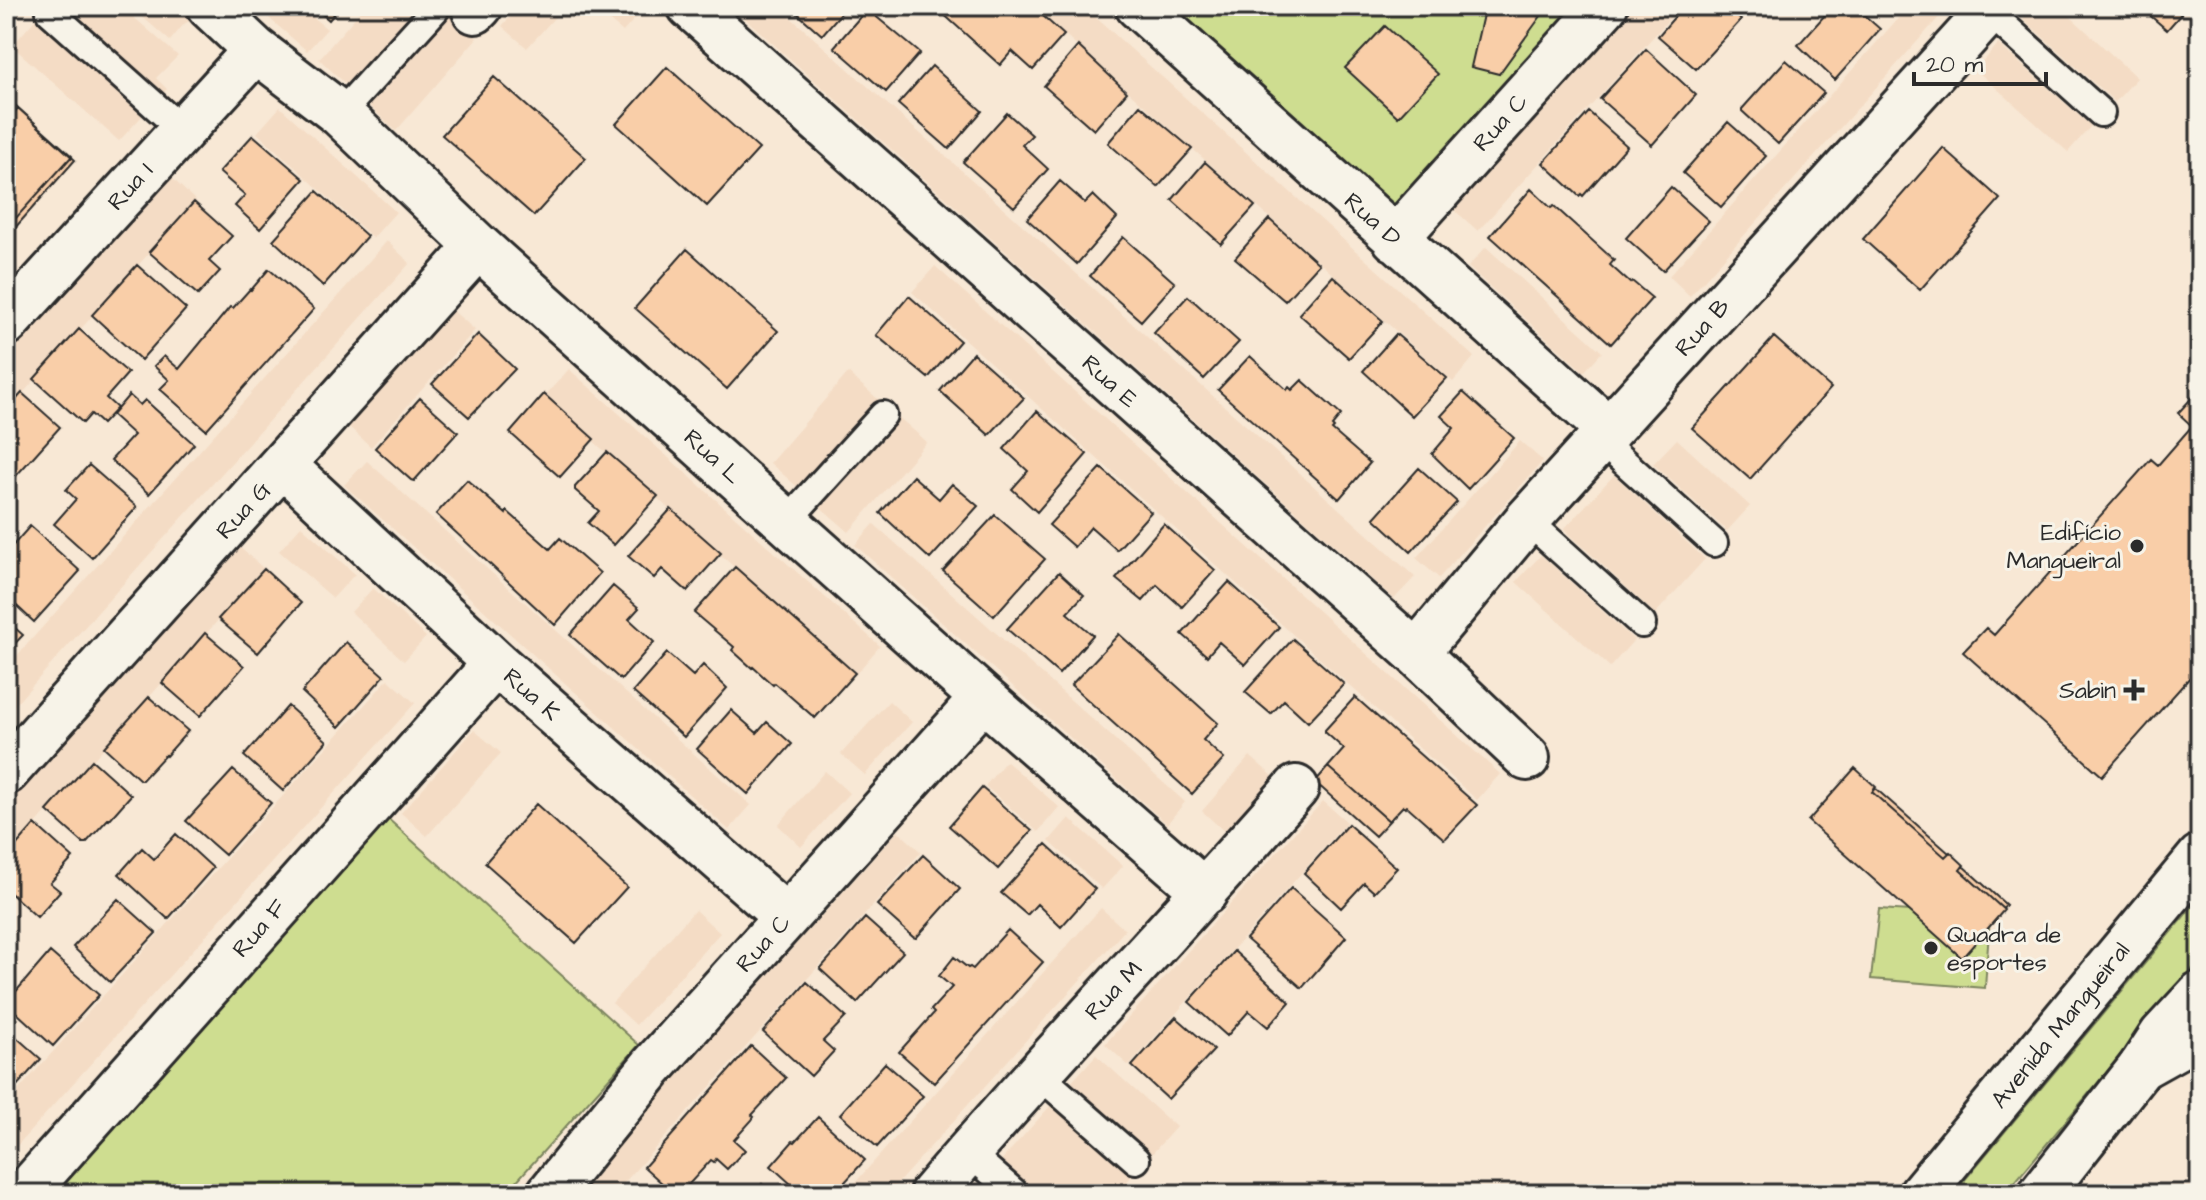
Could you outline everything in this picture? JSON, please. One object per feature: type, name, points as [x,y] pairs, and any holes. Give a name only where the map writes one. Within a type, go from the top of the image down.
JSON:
[{"type":"street","name":"Rua E","points":[[690,6],[1416,653],[1527,758]]},
{"type":"street","name":"Rua D","points":[[1138,6],[1395,239],[1604,435]]},
{"type":"street","name":"Rua C","points":[[1395,239],[1605,6]]},
{"type":"street","name":"Rua B","points":[[1416,653],[1527,520],[1992,9]]},
{"type":"street","name":"Rua L","points":[[216,12],[256,50],[340,114],[478,246],[983,698],[1205,892]]},
{"type":"street","name":"Rua I","points":[[6,323],[256,50]]},
{"type":"street","name":"Rua G","points":[[6,772],[478,246]]},
{"type":"street","name":"Rua K","points":[[283,465],[496,663],[786,917]]},
{"type":"street","name":"Rua F","points":[[24,1194],[496,663]]},
{"type":"street","name":"Rua C","points":[[549,1194],[641,1079],[983,698]]},
{"type":"street","name":"Rua M","points":[[932,1194],[1037,1073],[1205,892],[1296,788]]},
{"type":"street","name":"Avenida Mangueiral","points":[[1921,1194],[2200,857]]},
{"type":"street","points":[[2041,1194],[2141,1067],[2162,1035],[2200,994]]},
{"type":"street","points":[[2141,1067],[2200,1037]]},
{"type":"lane","points":[[340,114],[463,9]]},
{"type":"lane","points":[[1992,9],[2101,113]]},
{"type":"lane","points":[[50,12],[181,129]]},
{"type":"lane","points":[[786,522],[883,415]]},
{"type":"lane","points":[[1604,435],[1714,543]]},
{"type":"lane","points":[[1527,520],[1642,624]]},
{"type":"lane","points":[[1037,1073],[1136,1160]]},
{"type":"lane","points":[[968,1152],[1016,1194]]},
{"type":"shaded area","points":[[47,6],[121,6],[178,56],[156,78],[167,89],[119,141],[12,46]]},
{"type":"shaded area","points":[[130,6],[218,6],[184,24],[170,41]]},
{"type":"shaded area","points":[[255,6],[299,6],[327,29],[307,51]]},
{"type":"shaded area","points":[[365,6],[439,6],[477,38],[396,131],[319,59]]},
{"type":"shaded area","points":[[520,6],[565,6],[527,48],[502,26]]},
{"type":"shaded area","points":[[592,6],[639,6],[643,9],[623,32]]},
{"type":"shaded area","points":[[731,6],[778,6],[1415,577],[1394,599]]},
{"type":"shaded area","points":[[1033,6],[1083,6],[1474,357],[1453,382]]},
{"type":"shaded area","points":[[1634,6],[1681,6],[1478,231],[1452,208]]},
{"type":"shaded area","points":[[1909,6],[1949,6],[1690,296],[1669,276]]},
{"type":"shaded area","points":[[2035,6],[2059,6],[2137,78],[2115,102],[2023,19]]},
{"type":"shaded area","points":[[1998,44],[2091,126],[2068,152],[1976,70]]},
{"type":"shaded area","points":[[280,107],[396,212],[373,238],[257,133]]},
{"type":"shaded area","points":[[170,176],[196,201],[6,412],[6,359]]},
{"type":"shaded area","points":[[387,241],[410,263],[6,715],[6,668]]},
{"type":"shaded area","points":[[1486,247],[1602,352],[1584,372],[1468,267]]},
{"type":"shaded area","points":[[935,266],[1500,774],[1477,800],[912,292]]},
{"type":"shaded area","points":[[450,308],[475,330],[371,447],[346,424]]},
{"type":"shaded area","points":[[569,369],[880,646],[855,675],[544,397]]},
{"type":"shaded area","points":[[848,373],[927,442],[849,532],[770,463]]},
{"type":"shaded area","points":[[1677,439],[1750,506],[1727,531],[1653,464]]},
{"type":"shaded area","points":[[1520,441],[1543,461],[1439,578],[1416,558]]},
{"type":"shaded area","points":[[367,461],[751,805],[729,830],[344,485]]},
{"type":"shaded area","points":[[1614,475],[1705,559],[1655,614],[1564,529]]},
{"type":"shaded area","points":[[874,524],[1185,802],[1167,824],[855,545]]},
{"type":"shaded area","points":[[301,526],[355,574],[333,598],[279,551]]},
{"type":"shaded area","points":[[237,545],[264,569],[6,857],[6,803]]},
{"type":"shaded area","points":[[1541,555],[1634,640],[1610,667],[1516,582]]},
{"type":"shaded area","points":[[373,588],[426,637],[404,661],[351,612]]},
{"type":"shaded area","points":[[388,679],[415,703],[6,1158],[6,1104]]},
{"type":"shaded area","points":[[889,701],[912,722],[865,775],[841,754]]},
{"type":"shaded area","points":[[474,730],[501,753],[427,836],[401,813]]},
{"type":"shaded area","points":[[1250,756],[1275,778],[1226,833],[1202,811]]},
{"type":"shaded area","points":[[1006,761],[1059,807],[1038,832],[985,786]]},
{"type":"shaded area","points":[[825,771],[849,793],[801,847],[778,825]]},
{"type":"shaded area","points":[[1323,801],[1347,822],[1129,1066],[1105,1044]]},
{"type":"shaded area","points":[[1069,818],[1123,866],[1102,889],[1049,841]]},
{"type":"shaded area","points":[[898,831],[921,852],[614,1194],[571,1194]]},
{"type":"shaded area","points":[[1101,908],[1125,930],[888,1194],[845,1194]]},
{"type":"shaded area","points":[[695,910],[720,933],[636,1025],[612,1003]]},
{"type":"shaded area","points":[[1096,1055],[1176,1127],[1116,1194],[971,1194]]},
{"type":"green space","points":[[1170,6],[1575,6],[1396,207]]},
{"type":"green space","points":[[386,817],[639,1045],[505,1194],[40,1194]]},
{"type":"green space","points":[[2200,897],[2200,960],[2005,1194],[1953,1194]]},
{"type":"green space","name":"Quadra de esportes","points":[[1879,909],[1990,916],[1985,988],[1871,979]]},
{"type":"building","points":[[313,6],[341,6],[329,20]]},
{"type":"building","points":[[789,6],[847,6],[822,35]]},
{"type":"building","points":[[945,6],[1032,6],[1064,35],[1033,70],[1012,51],[1000,65],[940,11]]},
{"type":"building","points":[[1485,6],[1541,16],[1499,74],[1471,67]]},
{"type":"building","points":[[1684,6],[1726,6],[1741,20],[1696,69],[1658,36]]},
{"type":"building","points":[[1833,6],[1854,6],[1880,29],[1835,80],[1798,45]]},
{"type":"building","points":[[1882,6],[1902,6],[1893,16]]},
{"type":"building","points":[[2139,6],[2172,6],[2181,14],[2167,30]]},
{"type":"building","points":[[867,9],[920,53],[886,92],[834,47]]},
{"type":"building","points":[[1385,26],[1438,74],[1398,117],[1345,68]]},
{"type":"building","points":[[1078,46],[1127,92],[1094,130],[1044,86]]},
{"type":"building","points":[[1646,49],[1696,95],[1652,145],[1600,99]]},
{"type":"building","points":[[1786,60],[1824,93],[1778,144],[1742,109]]},
{"type":"building","points":[[932,66],[982,111],[949,149],[898,104]]},
{"type":"building","points":[[667,67],[759,149],[707,206],[616,124]]},
{"type":"building","points":[[494,77],[586,158],[534,216],[442,135]]},
{"type":"building","points":[[15,105],[72,156],[6,229],[6,115]]},
{"type":"building","points":[[1140,105],[1192,149],[1158,187],[1108,143]]},
{"type":"building","points":[[18,108],[75,160],[6,238],[6,121]]},
{"type":"building","points":[[1589,112],[1627,146],[1583,196],[1579,196],[1543,163]]},
{"type":"building","points":[[1007,113],[1032,135],[1022,145],[1048,169],[1014,207],[963,162]]},
{"type":"building","points":[[1728,122],[1766,156],[1721,207],[1683,173]]},
{"type":"building","points":[[253,135],[304,179],[260,229],[235,206],[245,195],[219,172]]},
{"type":"building","points":[[1943,148],[2000,199],[1920,290],[1863,239]]},
{"type":"building","points":[[1205,162],[1255,206],[1221,244],[1172,200]]},
{"type":"building","points":[[1060,181],[1085,203],[1093,195],[1117,218],[1077,264],[1027,219]]},
{"type":"building","points":[[1671,187],[1709,221],[1663,271],[1626,238]]},
{"type":"building","points":[[1531,189],[1614,260],[1610,265],[1652,298],[1611,344],[1490,236]]},
{"type":"building","points":[[317,191],[367,236],[323,286],[273,240]]},
{"type":"building","points":[[194,202],[232,236],[209,261],[220,271],[198,295],[149,252]]},
{"type":"building","points":[[1269,219],[1319,264],[1285,301],[1235,258]]},
{"type":"building","points":[[1123,237],[1175,283],[1141,321],[1090,276]]},
{"type":"building","points":[[687,249],[778,331],[727,389],[635,308]]},
{"type":"building","points":[[137,265],[186,309],[141,360],[92,315]]},
{"type":"building","points":[[269,269],[314,309],[206,430],[160,389],[169,380],[154,366],[164,356],[179,369],[230,307],[233,308]]},
{"type":"building","points":[[1333,276],[1383,321],[1349,358],[1299,314]]},
{"type":"building","points":[[909,296],[960,341],[928,378],[876,335]]},
{"type":"building","points":[[1188,296],[1239,342],[1204,379],[1154,333]]},
{"type":"building","points":[[79,329],[128,373],[106,398],[117,408],[102,424],[91,414],[83,423],[34,379]]},
{"type":"building","points":[[478,334],[515,369],[469,417],[432,384]]},
{"type":"building","points":[[1396,334],[1447,378],[1412,416],[1363,371]]},
{"type":"building","points":[[1774,337],[1831,388],[1750,479],[1692,428]]},
{"type":"building","points":[[973,353],[1024,398],[989,435],[940,391]]},
{"type":"building","points":[[1250,356],[1287,390],[1289,387],[1292,390],[1302,380],[1341,415],[1332,430],[1370,463],[1339,499],[1218,390]]},
{"type":"building","name":"Edifício Mangueiral","points":[[2200,389],[2200,666],[2102,776],[1963,652],[1986,628],[1994,635],[2151,459],[2158,465],[2192,426],[2178,413]]},
{"type":"building","points":[[1463,392],[1514,438],[1468,489],[1432,454],[1454,428],[1441,416]]},
{"type":"building","points":[[22,393],[60,427],[15,477],[6,468],[6,411]]},
{"type":"building","points":[[544,394],[594,439],[560,477],[510,433]]},
{"type":"building","points":[[129,395],[140,405],[145,400],[194,444],[149,494],[111,460],[134,435],[112,415]]},
{"type":"building","points":[[420,398],[458,432],[414,481],[375,448]]},
{"type":"building","points":[[1037,411],[1087,454],[1037,512],[1012,489],[1028,471],[1004,449]]},
{"type":"building","points":[[607,452],[658,496],[614,545],[588,523],[599,511],[575,490]]},
{"type":"building","points":[[89,465],[137,507],[92,558],[54,524],[76,499],[66,490]]},
{"type":"building","points":[[1101,468],[1151,512],[1117,550],[1091,527],[1074,547],[1049,525]]},
{"type":"building","points":[[1419,468],[1457,502],[1411,552],[1374,518]]},
{"type":"building","points":[[913,476],[939,499],[952,484],[978,506],[930,559],[880,513]]},
{"type":"building","points":[[467,480],[550,549],[560,538],[600,573],[555,625],[436,514]]},
{"type":"building","points":[[671,509],[721,553],[687,591],[662,569],[654,578],[628,556]]},
{"type":"building","points":[[995,515],[1045,559],[994,616],[943,571]]},
{"type":"building","points":[[1164,524],[1215,570],[1182,607],[1157,585],[1143,601],[1116,579]]},
{"type":"building","points":[[30,526],[80,571],[34,622],[6,596],[8,551]]},
{"type":"building","points":[[735,567],[855,673],[815,718],[775,683],[773,685],[752,668],[732,650],[734,647],[694,613]]},
{"type":"building","points":[[264,569],[301,603],[258,653],[218,619]]},
{"type":"building","points":[[1059,572],[1084,595],[1067,613],[1093,635],[1059,674],[1007,629]]},
{"type":"building","points":[[1229,582],[1279,627],[1245,665],[1219,642],[1207,656],[1182,634]]},
{"type":"building","points":[[613,586],[639,608],[629,619],[654,642],[621,680],[570,635]]},
{"type":"building","points":[[6,620],[23,635],[6,653]]},
{"type":"building","points":[[205,633],[244,666],[200,716],[162,683]]},
{"type":"building","points":[[1119,634],[1218,723],[1203,740],[1224,759],[1192,794],[1071,685]]},
{"type":"building","points":[[1293,639],[1344,684],[1308,722],[1284,700],[1271,714],[1245,692]]},
{"type":"building","points":[[346,642],[384,676],[339,727],[302,692]]},
{"type":"building","points":[[667,653],[693,676],[703,665],[727,688],[684,737],[633,692]]},
{"type":"building","points":[[149,697],[188,731],[140,780],[104,747]]},
{"type":"building","points":[[1355,697],[1477,805],[1446,838],[1407,806],[1403,806],[1389,821],[1328,767],[1344,749],[1325,730]]},
{"type":"building","points":[[288,706],[327,741],[283,791],[244,756]]},
{"type":"building","points":[[731,710],[757,733],[767,722],[792,744],[748,794],[697,749]]},
{"type":"building","points":[[92,760],[131,795],[83,843],[47,811]]},
{"type":"building","points":[[1328,767],[1389,821],[1375,836],[1315,782]]},
{"type":"building","points":[[1855,768],[1876,787],[1872,792],[1945,857],[1950,852],[1964,865],[1960,870],[2004,910],[1962,958],[1808,821]]},
{"type":"building","points":[[233,770],[271,803],[225,855],[186,821]]},
{"type":"building","points":[[982,788],[1032,831],[998,869],[949,826]]},
{"type":"building","points":[[1875,788],[1949,853],[1945,857],[1872,792]]},
{"type":"building","points":[[536,804],[627,887],[576,943],[485,863]]},
{"type":"building","points":[[35,824],[73,858],[50,883],[60,891],[37,917],[6,889],[6,857]]},
{"type":"building","points":[[1348,824],[1397,868],[1374,892],[1364,883],[1341,908],[1304,873]]},
{"type":"building","points":[[176,834],[213,868],[168,919],[119,874],[142,848],[154,859]]},
{"type":"building","points":[[1046,844],[1095,889],[1061,927],[1037,904],[1027,915],[1001,893]]},
{"type":"building","points":[[923,855],[960,889],[916,938],[877,905]]},
{"type":"building","points":[[1963,866],[2006,905],[2003,909],[1960,870]]},
{"type":"building","points":[[1291,888],[1346,937],[1302,988],[1246,939]]},
{"type":"building","points":[[118,899],[156,933],[110,982],[73,947]]},
{"type":"building","points":[[865,918],[903,952],[857,1003],[820,969]]},
{"type":"building","points":[[1008,930],[1043,962],[934,1083],[899,1052],[934,1013],[931,1010],[952,987],[939,976],[954,957],[973,969]]},
{"type":"building","points":[[1234,951],[1290,1002],[1268,1027],[1249,1011],[1227,1036],[1189,1002]]},
{"type":"building","points":[[50,952],[99,995],[53,1046],[6,1003]]},
{"type":"building","points":[[807,982],[846,1017],[823,1041],[834,1051],[811,1076],[763,1032]]},
{"type":"building","points":[[1176,1017],[1214,1050],[1168,1099],[1132,1066]]},
{"type":"building","points":[[6,1028],[41,1059],[6,1098]]},
{"type":"building","points":[[751,1046],[786,1078],[734,1140],[745,1150],[727,1169],[716,1159],[714,1162],[711,1160],[680,1194],[674,1194],[644,1167]]},
{"type":"building","points":[[885,1063],[923,1096],[877,1147],[840,1114]]},
{"type":"building","points":[[818,1117],[865,1160],[834,1194],[802,1194],[771,1166]]},
{"type":"building","points":[[762,1184],[770,1191],[773,1194],[753,1194]]},
{"type":"place","name":"Edifício Mangueiral","points":[[2137,546]]},
{"type":"place","name":"Sabin","points":[[2134,690]]},
{"type":"place","name":"Quadra de esportes","points":[[1931,948]]}]
